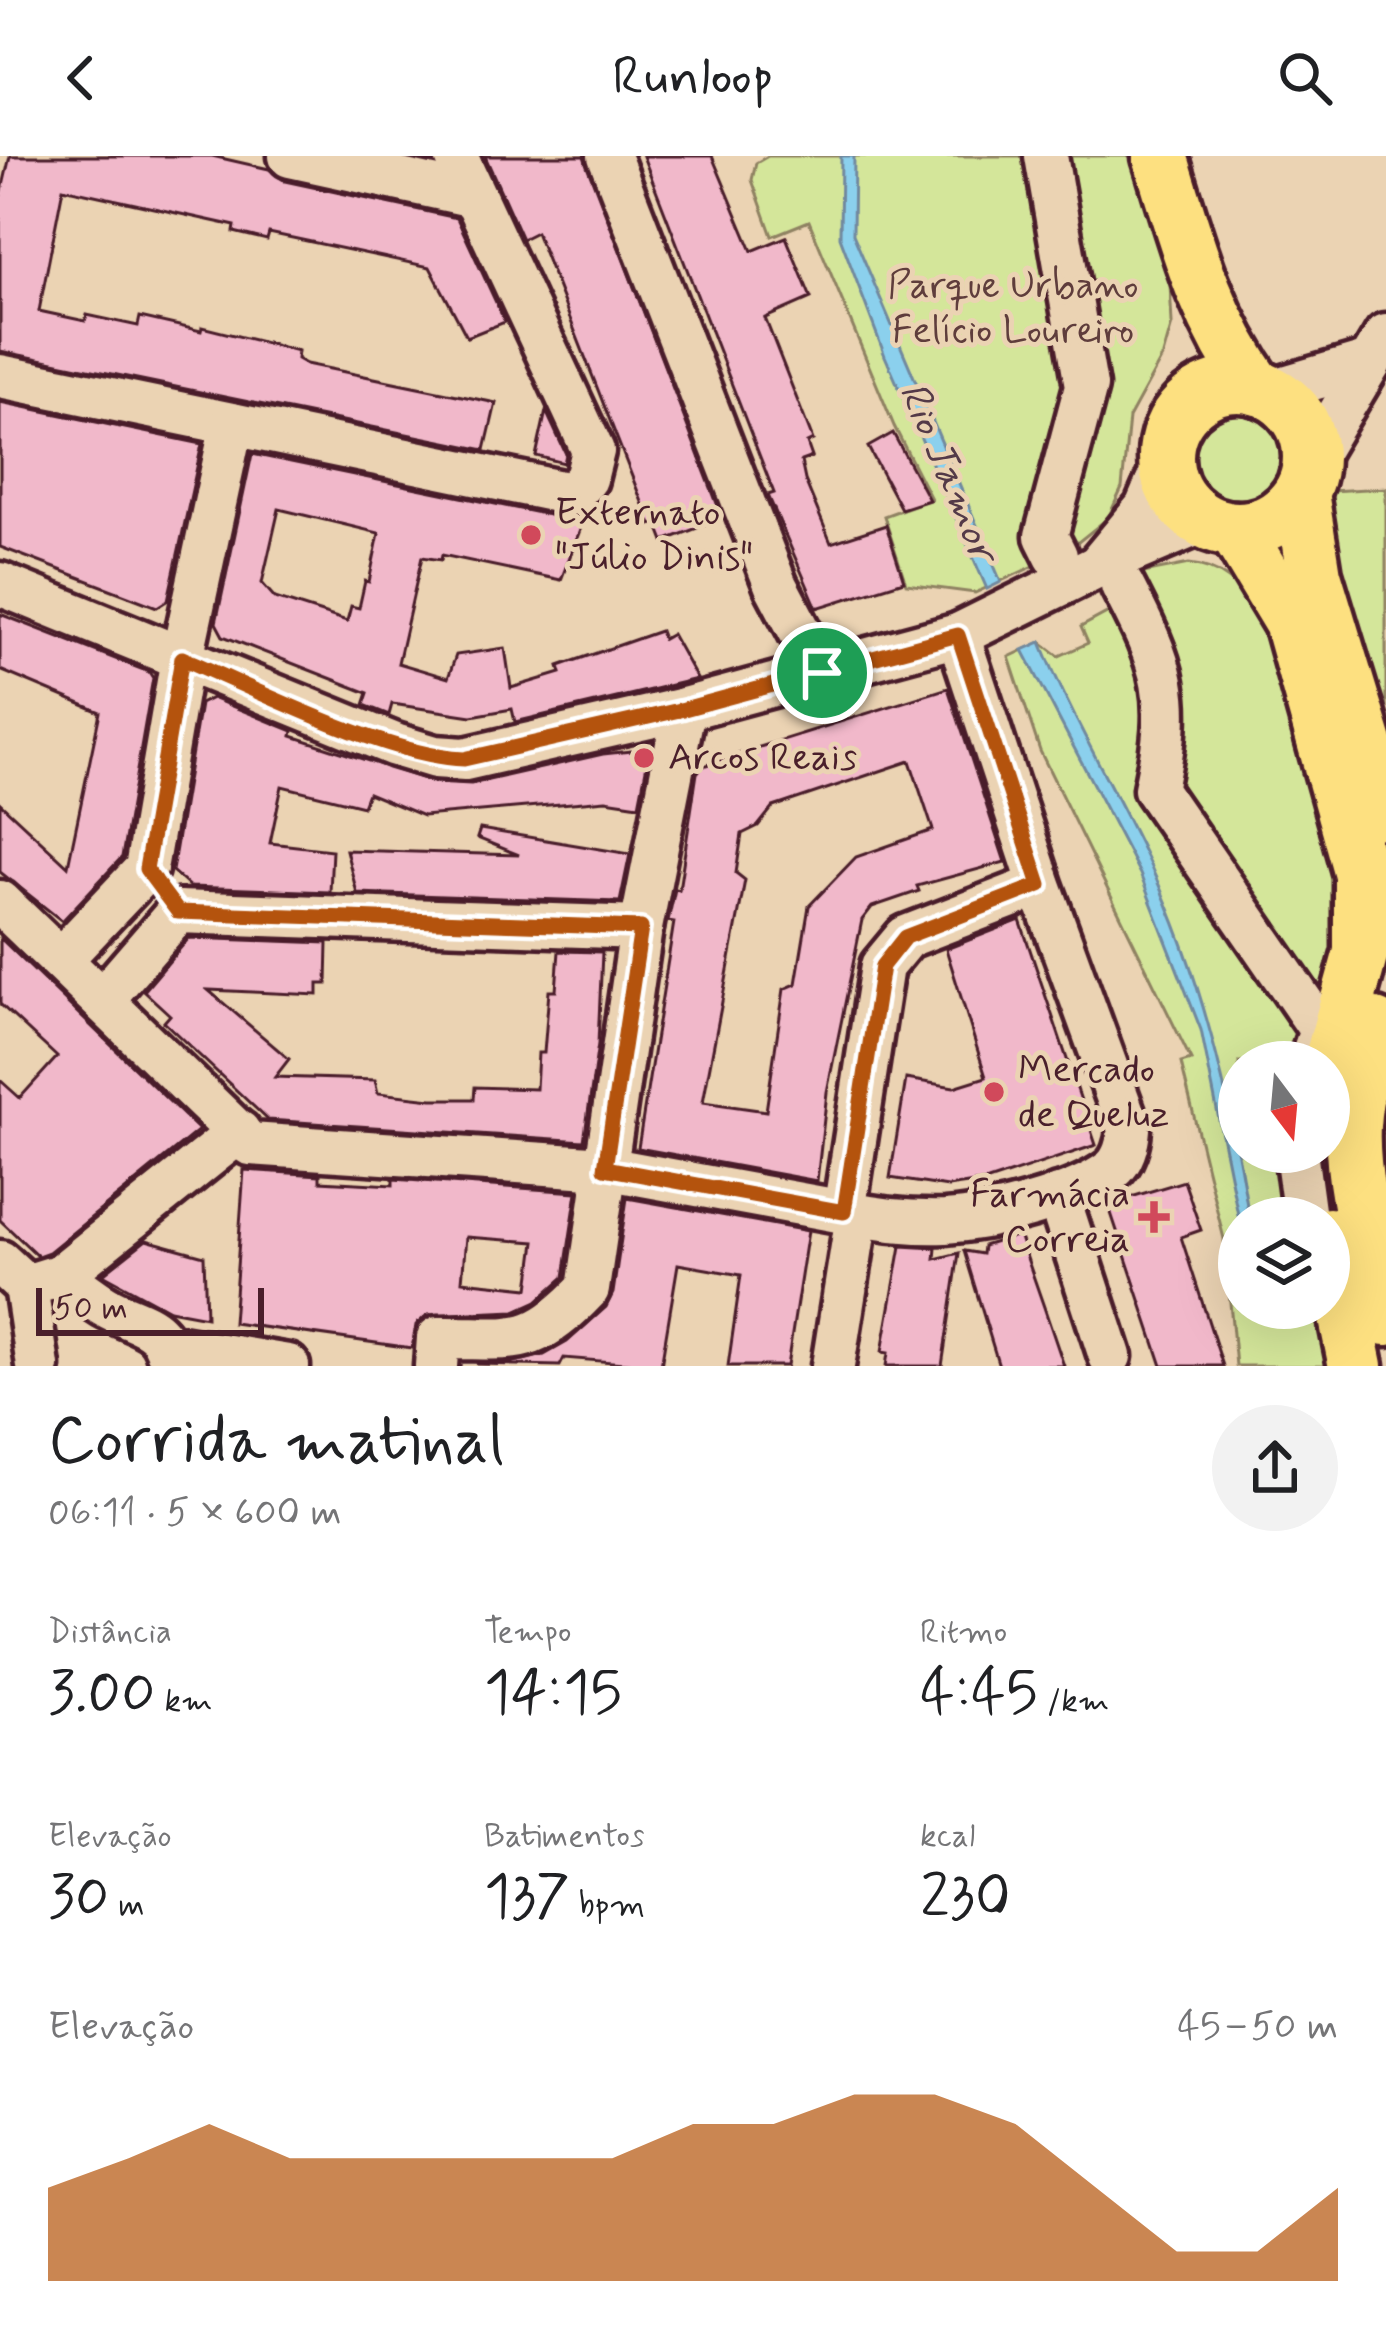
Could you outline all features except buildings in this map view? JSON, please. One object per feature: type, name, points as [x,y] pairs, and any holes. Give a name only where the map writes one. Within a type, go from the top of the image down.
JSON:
[{"type":"main road","points":[[1160,156],[1201,290],[1223,341],[1263,390],[1300,421],[1314,575],[1386,812]]},
{"type":"main road","points":[[1201,290],[1172,438],[1171,485],[1184,506],[1219,525],[1291,622],[1361,874],[1361,952],[1337,1041]]},
{"type":"main road","points":[[1172,438],[1214,390],[1235,385],[1263,390]]},
{"type":"main road","points":[[1219,525],[1273,520],[1305,478]]},
{"type":"main road","points":[[1386,982],[1359,1082],[1353,1129],[1358,1185],[1386,1318]]},
{"type":"main road","points":[[1348,1329],[1356,1366]]},
{"type":"street","points":[[290,156],[474,196]]},
{"type":"street","points":[[0,376],[571,494],[586,479],[593,451],[456,156]]},
{"type":"street","points":[[609,156],[776,586],[822,673]]},
{"type":"street","points":[[1046,156],[1086,386],[1046,536],[1056,556]]},
{"type":"street","points":[[1263,390],[1378,348]]},
{"type":"street","points":[[1305,478],[1378,348]]},
{"type":"street","points":[[61,958],[146,869],[182,658],[232,424]]},
{"type":"street","points":[[1110,576],[1146,508],[1172,438]]},
{"type":"street","points":[[0,584],[435,758],[491,755],[822,673],[969,629],[1034,599],[1110,576],[1219,525]]},
{"type":"street","points":[[1110,576],[1159,656],[1167,733],[1155,789],[1321,1030],[1317,1041]]},
{"type":"street","points":[[0,902],[250,1144],[605,1168],[850,1213],[940,1222],[1058,1196],[1114,1168],[1128,1143],[1129,1129],[1040,885],[969,629]]},
{"type":"street","points":[[436,1366],[438,1338],[528,1337],[555,1324],[588,1289],[641,928],[684,709]]},
{"type":"street","points":[[146,869],[178,912]]},
{"type":"street","points":[[833,1366],[882,966],[905,937],[1040,885]]},
{"type":"street","points":[[178,912],[641,928]]},
{"type":"street","points":[[103,999],[178,912]]},
{"type":"street","points":[[29,1274],[239,1132]]},
{"type":"street","points":[[1058,1196],[1110,1356]]},
{"type":"street","points":[[29,1274],[152,1327],[169,1356],[288,1366]]},
{"type":"street","points":[[29,1274],[38,1366]]},
{"type":"street","points":[[1328,1329],[1336,1366]]},
{"type":"green space","name":"Parque Urbano Felício Loureiro","points":[[768,156],[1135,156],[1169,264],[1172,324],[1163,356],[1129,418],[1122,488],[1108,518],[1067,551],[975,593],[906,584],[884,516],[931,499],[894,426],[809,221],[772,236],[752,180],[756,163]]},
{"type":"green space","points":[[1235,411],[1270,425],[1284,460],[1270,495],[1235,509],[1200,495],[1186,460],[1200,425]]},
{"type":"green space","points":[[1386,488],[1386,737],[1325,545],[1330,491]]},
{"type":"green space","points":[[1189,564],[1211,569],[1229,579],[1258,611],[1314,782],[1332,870],[1336,915],[1332,973],[1304,1041],[1218,1041],[1218,1173],[1292,1173],[1294,1197],[1218,1197],[1218,1214],[1181,1063],[1191,1060],[1040,751],[1009,657],[1041,642],[1059,656],[1088,643],[1081,627],[1138,596],[1138,574]]},
{"type":"green space","points":[[1233,1329],[1322,1329],[1330,1366],[1236,1366]]},
{"type":"water","name":"Rio Jamor","points":[[841,156],[854,156],[853,234],[1001,582],[987,589],[885,356],[840,237]]},
{"type":"water","points":[[1041,642],[1168,907],[1218,1064],[1218,1115],[1201,1030],[1140,874],[1023,650]]},
{"type":"water","points":[[1230,1173],[1241,1173],[1245,1197],[1234,1197]]},
{"type":"place","name":"Externato \"Júlio Dinis\"","points":[[531,535]]},
{"type":"place","name":"Arcos Reais","points":[[644,758]]},
{"type":"place","name":"Mercado de Queluz","points":[[994,1092]]},
{"type":"place","name":"Farmácia Correia","points":[[1154,1217]]},
{"type":"route","points":[[958,635],[1040,885],[905,937],[882,966],[844,1212],[605,1168],[641,928],[178,912],[146,869],[182,658],[395,745],[435,758],[464,759],[822,673],[958,635]]}]
